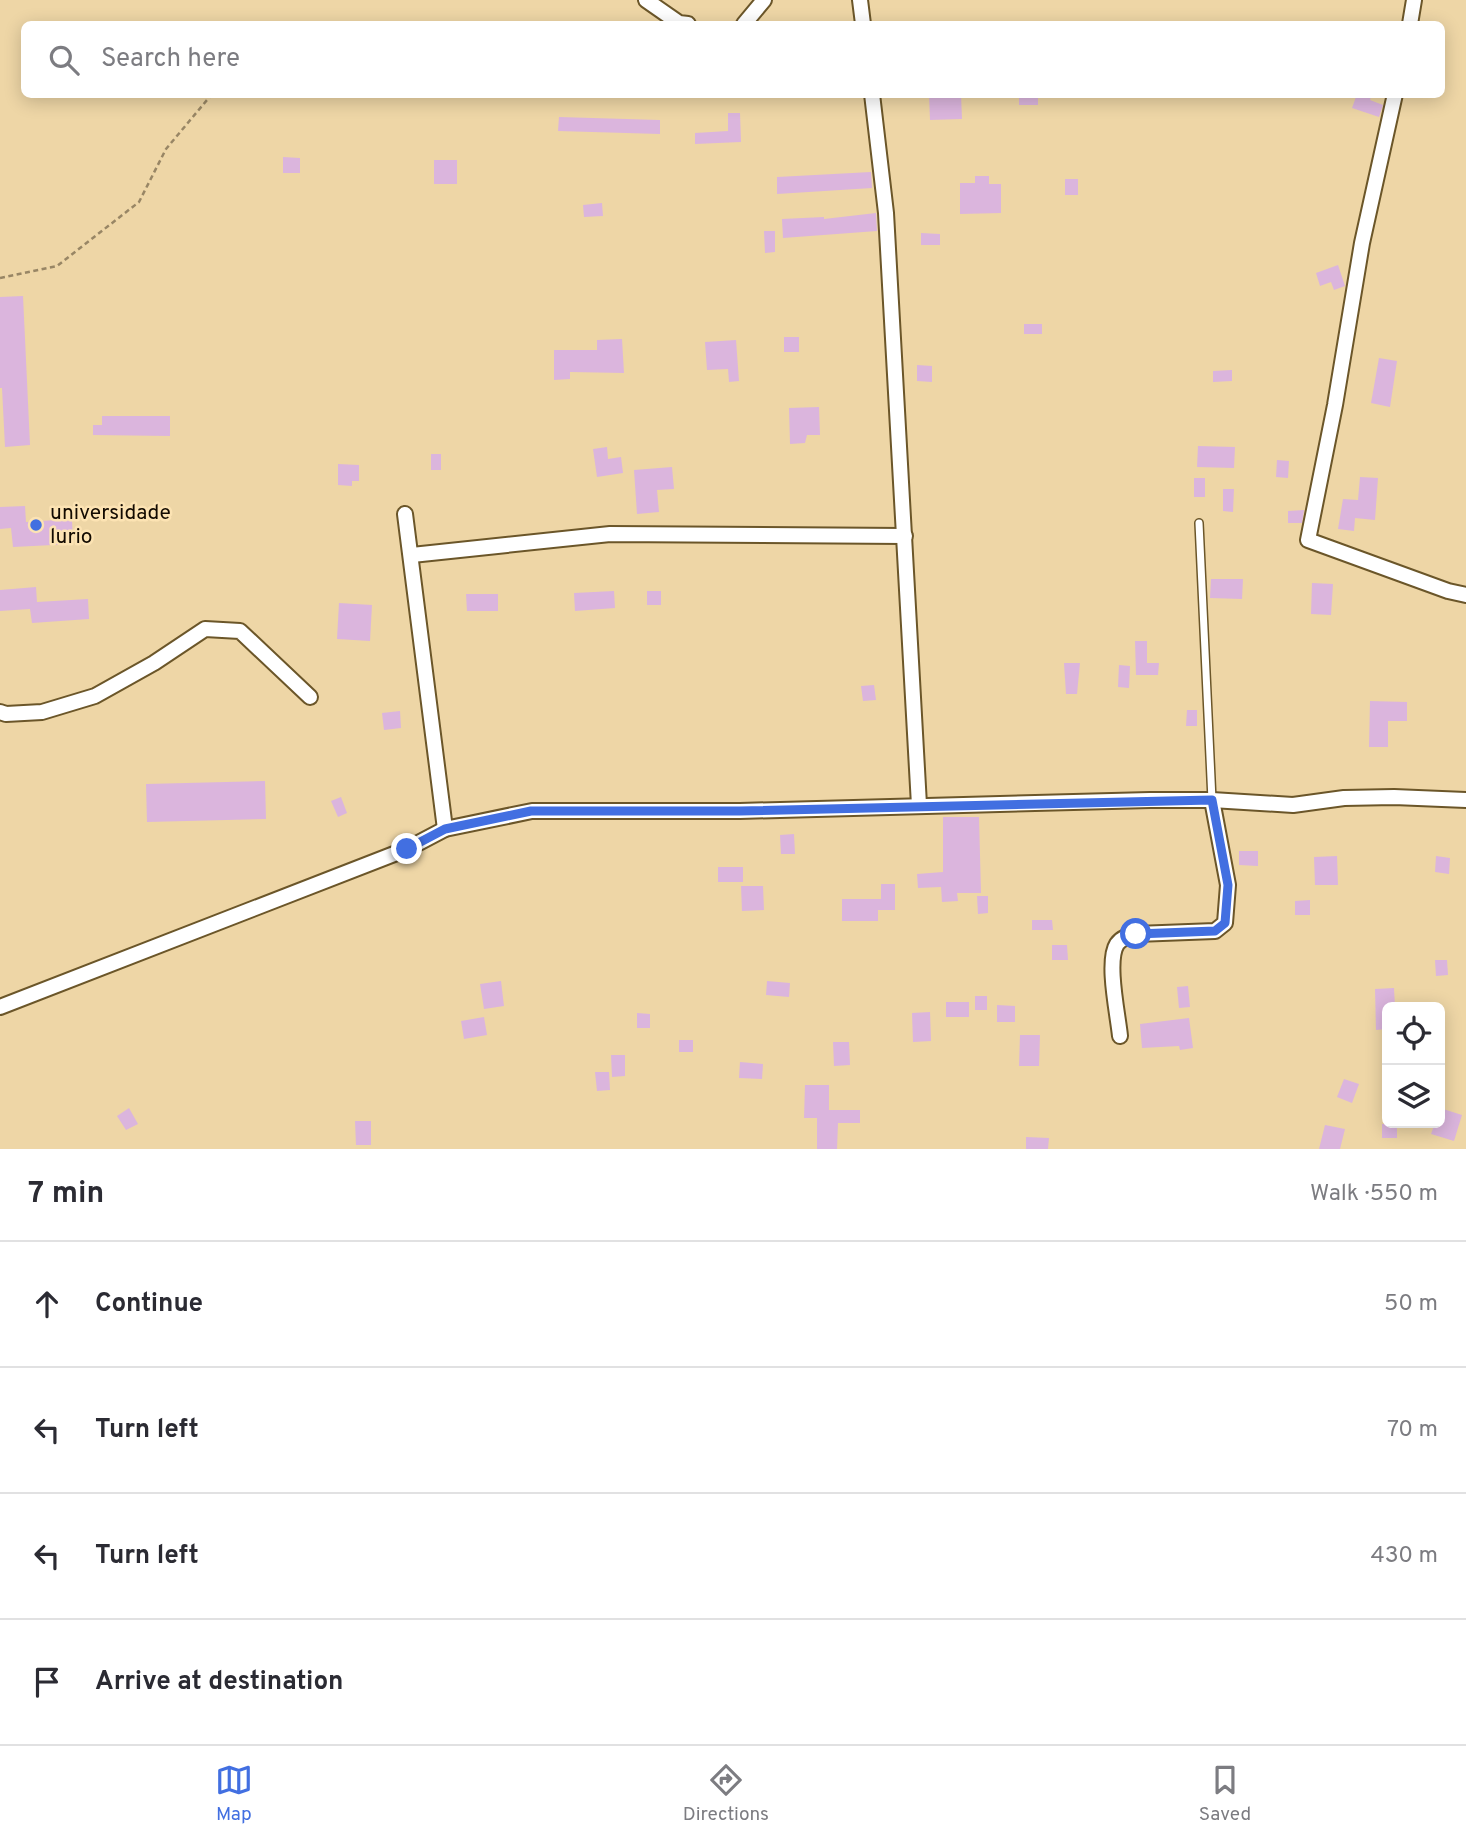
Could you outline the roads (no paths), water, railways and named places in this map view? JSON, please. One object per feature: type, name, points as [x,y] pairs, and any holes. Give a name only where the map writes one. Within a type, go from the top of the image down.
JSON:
[{"type":"street","points":[[646,0],[676,21]]},
{"type":"street","points":[[746,21],[764,0]]},
{"type":"street","points":[[860,0],[863,21]]},
{"type":"street","points":[[1414,5],[1426,0]]},
{"type":"street","points":[[872,98],[886,213],[919,805]]},
{"type":"street","points":[[1394,98],[1362,243],[1335,405],[1308,540],[1466,595]]},
{"type":"street","points":[[405,514],[445,829]]},
{"type":"street","points":[[412,555],[610,534],[905,536]]},
{"type":"street","points":[[0,712],[42,712],[95,696],[154,663],[205,629],[240,632],[310,697]]},
{"type":"street","points":[[0,1007],[407,849],[445,829],[531,811],[740,811],[1212,800],[1293,805],[1382,797],[1466,800]]},
{"type":"street","points":[[1120,1036],[1112,958],[1117,944],[1124,937],[1136,934],[1215,931],[1225,923],[1228,885],[1212,800]]},
{"type":"lane","points":[[1199,523],[1212,800]]},
{"type":"place","name":"universidade lurio","points":[[36,525]]}]
